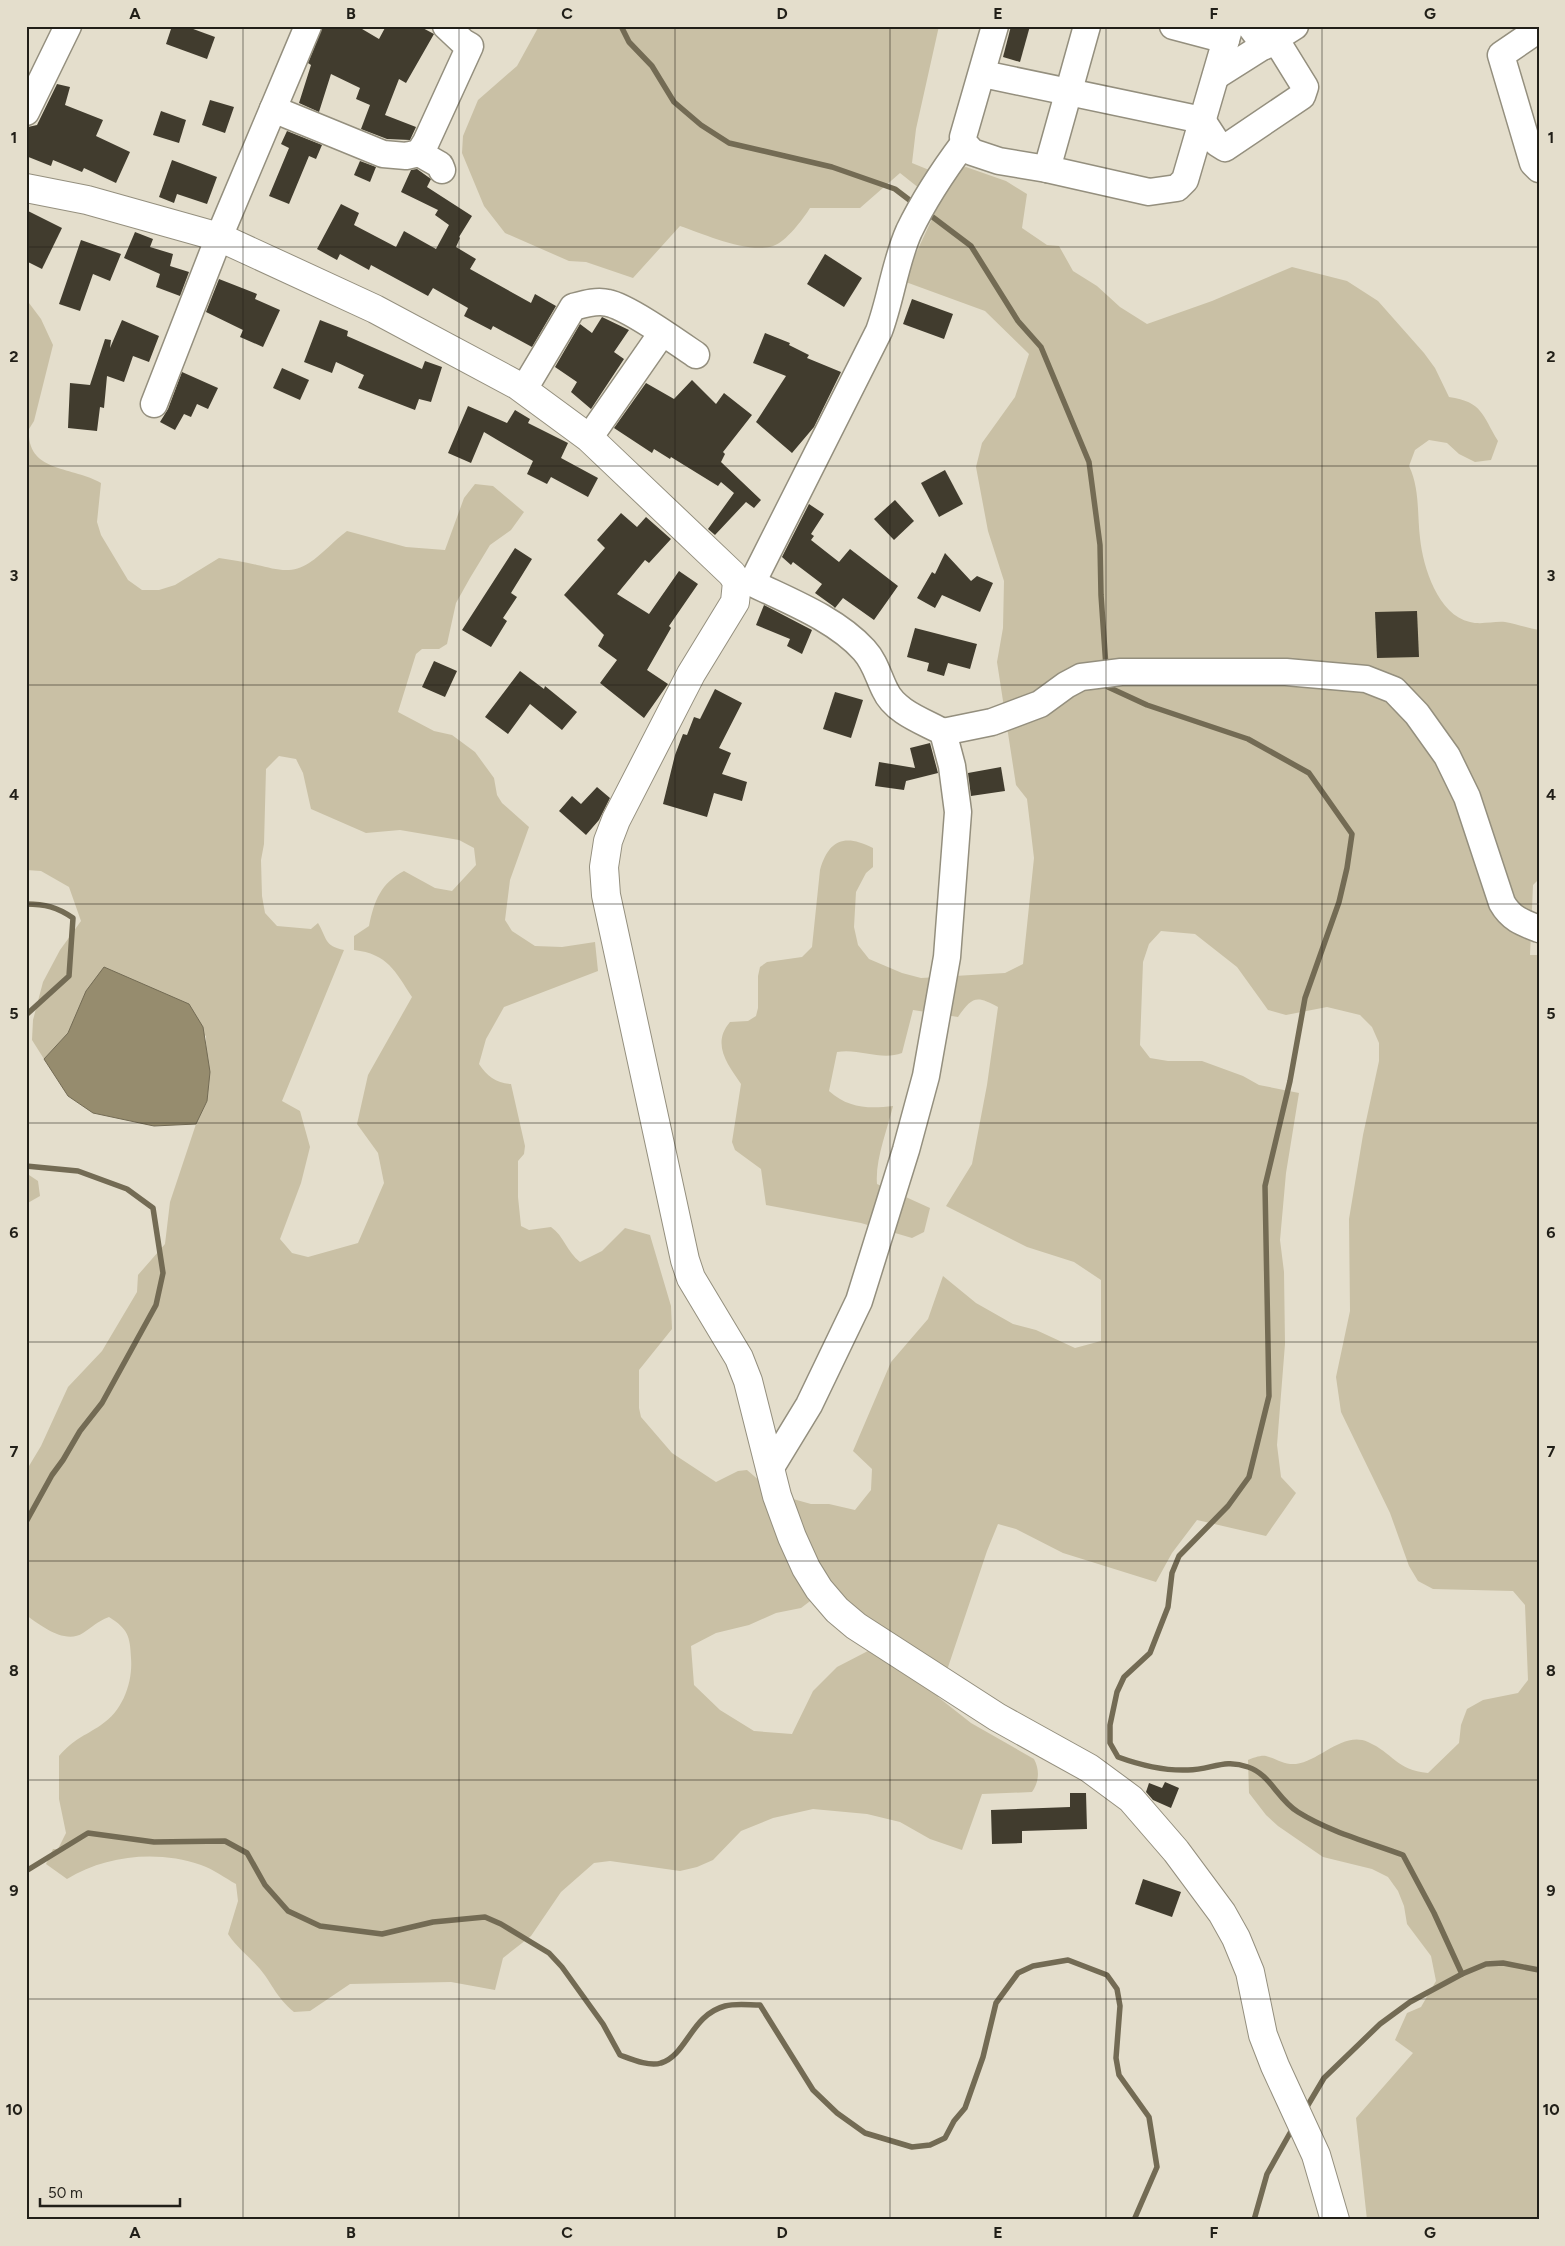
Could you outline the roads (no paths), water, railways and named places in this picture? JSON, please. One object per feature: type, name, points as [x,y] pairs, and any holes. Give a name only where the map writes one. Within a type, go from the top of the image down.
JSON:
[{"type":"main road","points":[[26,188],[87,200],[219,237],[375,309],[524,389],[589,438],[732,574],[744,583],[735,602],[691,674],[616,820],[608,841],[604,867],[606,895],[674,1213],[691,1278],[739,1358],[748,1381],[770,1469],[792,1537],[815,1582],[837,1610],[870,1636],[972,1702],[1089,1768],[1130,1799],[1154,1824],[1222,1914],[1236,1938],[1250,1972],[1263,2035],[1285,2089],[1316,2155],[1335,2220]]},
{"type":"street","points":[[26,112],[68,26]]},
{"type":"street","points":[[154,404],[219,237],[308,26]]},
{"type":"street","points":[[419,153],[426,142],[470,46],[446,26]]},
{"type":"street","points":[[995,26],[983,74],[963,137],[964,144],[972,152],[999,161],[1047,168],[1149,192],[1176,188],[1185,180],[1228,33],[1174,26]]},
{"type":"street","points":[[1047,168],[1087,26]]},
{"type":"street","points":[[1539,29],[1501,55],[1533,162],[1539,169]]},
{"type":"street","points":[[983,74],[1202,120],[1218,143],[1225,148],[1302,96],[1306,87],[1272,35],[1216,76]]},
{"type":"street","points":[[273,109],[383,154],[406,156],[419,153],[440,165],[442,170]]},
{"type":"street","points":[[964,144],[935,181],[927,200],[909,232],[897,268],[890,302],[879,331],[744,583],[821,617],[863,648],[875,664],[885,691],[896,704],[943,732],[992,722],[1040,704],[1066,684],[1081,677],[1121,672],[1232,671],[1319,674],[1366,679],[1394,690],[1417,714],[1447,756],[1467,797],[1502,903],[1508,914],[1539,929]]},
{"type":"street","points":[[524,389],[573,307],[590,303],[608,303],[662,333],[696,355]]},
{"type":"street","points":[[589,438],[662,333]]},
{"type":"street","points":[[770,1469],[809,1405],[859,1301],[906,1150],[926,1076],[946,957],[958,812],[952,766],[943,732]]},
{"type":"waterway","points":[[621,26],[629,42],[652,66],[674,102],[701,125],[729,143],[832,167],[895,189],[916,205]]},
{"type":"waterway","points":[[926,212],[971,246],[1018,321],[1041,347],[1089,462],[1100,545],[1106,667]]},
{"type":"waterway","points":[[1108,681],[1108,687],[1147,705],[1248,739],[1309,773],[1352,834],[1339,902],[1305,998],[1290,1081],[1265,1186],[1269,1396],[1249,1477],[1228,1506],[1179,1556],[1172,1573],[1168,1607],[1150,1653],[1124,1677],[1117,1692],[1110,1725],[1110,1743],[1118,1757],[1144,1765],[1179,1770],[1196,1770],[1232,1764],[1256,1770],[1291,1807],[1310,1819],[1336,1831],[1403,1855],[1434,1913],[1462,1974]]},
{"type":"waterway","points":[[26,904],[51,907],[73,918],[69,976],[26,1015]]},
{"type":"waterway","points":[[26,1166],[78,1171],[127,1189],[153,1208],[163,1273],[156,1305],[102,1403],[80,1431],[52,1475],[26,1522]]},
{"type":"waterway","points":[[26,1871],[88,1833],[154,1842],[225,1841],[247,1853],[265,1885],[288,1911],[320,1926],[382,1934],[433,1922],[485,1917],[501,1924],[549,1953],[562,1967],[603,2024],[620,2055],[646,2063],[661,2063],[670,2059],[704,2018],[714,2011],[729,2005],[760,2005],[813,2090],[837,2113],[865,2133],[912,2147],[930,2145],[945,2138],[954,2121],[965,2108],[983,2057],[996,2003],[1018,1973],[1033,1966],[1068,1960],[1107,1975],[1117,1989],[1120,2006],[1116,2058],[1119,2075],[1149,2117],[1157,2167],[1134,2220]]},
{"type":"waterway","points":[[1305,2110],[1324,2078],[1380,2024],[1410,2002],[1462,1974],[1486,1964],[1503,1963],[1539,1970]]},
{"type":"waterway","points":[[1254,2220],[1267,2174],[1294,2126]]}]
